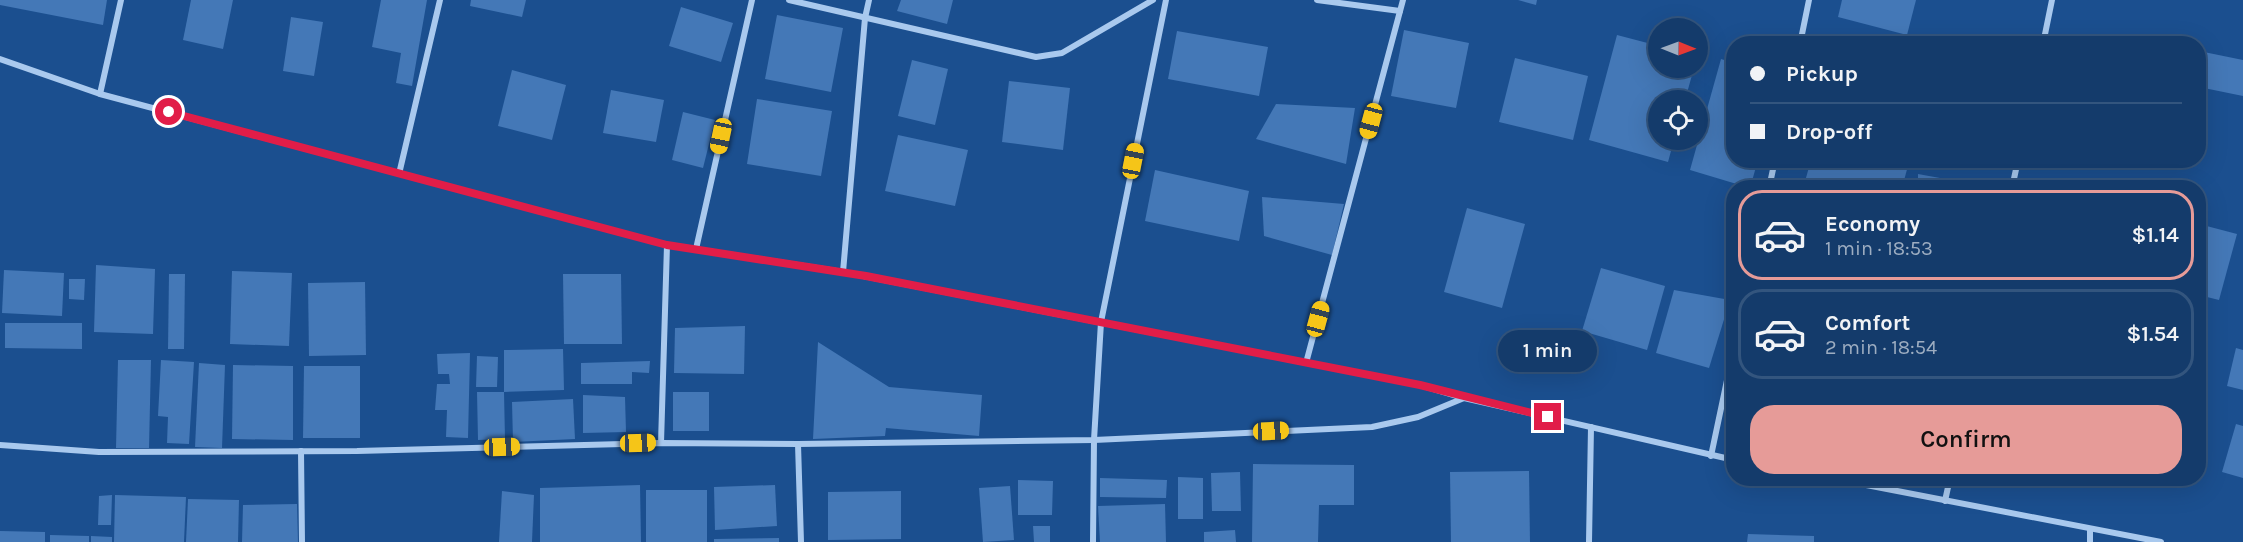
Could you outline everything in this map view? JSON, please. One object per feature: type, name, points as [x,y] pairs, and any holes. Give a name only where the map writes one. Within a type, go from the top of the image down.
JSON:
[{"type":"street","points":[[100,94],[121,0]]},
{"type":"street","points":[[399,174],[440,0]]},
{"type":"street","points":[[696,249],[752,0]]},
{"type":"street","points":[[789,0],[1036,57],[1062,52],[1153,0]]},
{"type":"street","points":[[843,272],[864,18],[869,0]]},
{"type":"street","points":[[1093,542],[1094,440],[1101,322],[1166,0]]},
{"type":"street","points":[[1317,0],[1400,11]]},
{"type":"street","points":[[1306,363],[1403,0]]},
{"type":"street","points":[[1802,36],[1809,0]]},
{"type":"street","points":[[2045,36],[2052,0]]},
{"type":"street","points":[[0,59],[100,94],[667,245],[843,272],[1420,385],[1464,398],[1726,459]]},
{"type":"street","points":[[661,443],[667,245]]},
{"type":"street","points":[[1711,456],[1726,386]]},
{"type":"street","points":[[0,445],[99,452],[301,451],[661,443],[798,444],[1094,440],[1372,427],[1418,417],[1464,398]]},
{"type":"street","points":[[1589,542],[1591,427]]},
{"type":"street","points":[[798,444],[801,542]]},
{"type":"street","points":[[301,451],[302,542]]},
{"type":"street","points":[[1870,486],[2161,542]]},
{"type":"street","points":[[1946,501],[1949,486]]},
{"type":"street","points":[[2090,529],[2090,542]]},
{"type":"building","points":[[0,0],[107,0],[103,25],[0,5]]},
{"type":"building","points":[[191,0],[233,0],[223,49],[183,40]]},
{"type":"building","points":[[381,0],[427,0],[412,86],[396,83],[401,53],[372,47]]},
{"type":"building","points":[[471,0],[526,0],[522,17],[470,6]]},
{"type":"building","points":[[901,0],[953,0],[947,24],[897,11]]},
{"type":"building","points":[[1518,0],[1537,0],[1536,5]]},
{"type":"building","points":[[1842,0],[1916,0],[1907,35],[1838,17]]},
{"type":"building","points":[[681,7],[733,23],[721,62],[669,46]]},
{"type":"building","points":[[777,15],[843,28],[831,92],[765,79]]},
{"type":"building","points":[[291,17],[323,22],[314,76],[283,71]]},
{"type":"building","points":[[1404,30],[1469,43],[1456,108],[1391,96]]},
{"type":"building","points":[[1177,31],[1268,47],[1259,96],[1168,79]]},
{"type":"building","points":[[1617,35],[1648,43],[1648,78],[1691,78],[1688,90],[1648,90],[1648,150],[1671,150],[1668,162],[1589,140]]},
{"type":"building","points":[[2206,52],[2243,60],[2243,96],[2206,88]]},
{"type":"building","points":[[1515,58],[1588,76],[1573,140],[1499,122]]},
{"type":"building","points":[[1721,59],[1726,61],[1726,168],[1756,168],[1752,180],[1726,181],[1690,170],[1696,150],[1708,150],[1708,106]]},
{"type":"building","points":[[912,60],[948,69],[935,125],[898,116]]},
{"type":"building","points":[[512,70],[566,85],[552,140],[498,126]]},
{"type":"building","points":[[1009,81],[1070,88],[1063,150],[1002,142]]},
{"type":"building","points":[[611,90],[664,100],[656,142],[603,133]]},
{"type":"building","points":[[757,99],[832,111],[821,176],[747,164]]},
{"type":"building","points":[[1276,104],[1355,108],[1346,164],[1256,139]]},
{"type":"building","points":[[683,112],[715,120],[703,168],[672,160]]},
{"type":"building","points":[[898,135],[968,150],[955,206],[885,191]]},
{"type":"building","points":[[1809,168],[1907,168],[1904,180],[1805,180]]},
{"type":"building","points":[[1155,170],[1249,191],[1239,241],[1145,221]]},
{"type":"building","points":[[1918,174],[1951,180],[1918,180]]},
{"type":"building","points":[[1262,197],[1344,204],[1332,255],[1264,236]]},
{"type":"building","points":[[1467,208],[1525,224],[1502,308],[1444,292]]},
{"type":"building","points":[[2206,226],[2237,234],[2219,300],[2206,297]]},
{"type":"building","points":[[96,265],[155,269],[153,334],[94,332]]},
{"type":"building","points":[[1601,268],[1665,286],[1647,350],[1582,331]]},
{"type":"building","points":[[4,270],[64,273],[62,316],[2,313]]},
{"type":"building","points":[[232,271],[292,273],[289,346],[230,344]]},
{"type":"building","points":[[169,274],[185,274],[184,349],[168,349]]},
{"type":"building","points":[[563,274],[621,274],[622,344],[564,344]]},
{"type":"building","points":[[69,279],[85,279],[84,300],[69,299]]},
{"type":"building","points":[[365,282],[366,355],[309,356],[308,283]]},
{"type":"building","points":[[1674,290],[1726,299],[1726,313],[1709,368],[1656,353]]},
{"type":"building","points":[[5,323],[82,323],[82,349],[5,348]]},
{"type":"building","points":[[745,326],[744,374],[674,373],[675,328]]},
{"type":"building","points":[[818,342],[889,387],[982,395],[979,436],[886,428],[885,436],[813,439]]},
{"type":"building","points":[[2236,348],[2243,350],[2243,390],[2227,386]]},
{"type":"building","points":[[563,349],[564,390],[504,392],[504,350]]},
{"type":"building","points":[[470,353],[468,438],[446,437],[447,410],[435,410],[437,384],[450,384],[449,374],[438,374],[437,354]]},
{"type":"building","points":[[477,356],[498,357],[497,387],[476,387]]},
{"type":"building","points":[[118,360],[151,360],[149,448],[116,448]]},
{"type":"building","points":[[161,360],[194,362],[189,444],[167,443],[168,417],[158,416]]},
{"type":"building","points":[[650,361],[649,373],[632,372],[632,384],[581,384],[581,363]]},
{"type":"building","points":[[199,363],[225,365],[222,448],[195,447]]},
{"type":"building","points":[[233,365],[293,366],[293,440],[232,439]]},
{"type":"building","points":[[304,366],[360,366],[360,438],[303,438]]},
{"type":"building","points":[[477,392],[504,392],[505,439],[478,440]]},
{"type":"building","points":[[673,392],[709,392],[709,431],[673,431]]},
{"type":"building","points":[[583,395],[625,397],[626,432],[583,433]]},
{"type":"building","points":[[573,399],[575,439],[513,442],[512,402]]},
{"type":"building","points":[[2236,424],[2243,426],[2243,478],[2222,472]]},
{"type":"building","points":[[1253,464],[1354,465],[1354,505],[1319,505],[1318,542],[1252,542]]},
{"type":"building","points":[[1529,471],[1530,542],[1451,542],[1450,472]]},
{"type":"building","points":[[1240,472],[1241,511],[1212,511],[1211,473]]},
{"type":"building","points":[[1178,477],[1203,478],[1203,519],[1178,519]]},
{"type":"building","points":[[1100,478],[1167,480],[1166,498],[1100,497]]},
{"type":"building","points":[[1018,480],[1053,481],[1052,515],[1018,515]]},
{"type":"building","points":[[640,485],[641,542],[540,542],[540,488]]},
{"type":"building","points":[[775,485],[777,526],[715,530],[714,487]]},
{"type":"building","points":[[1010,486],[1014,540],[983,542],[979,488]]},
{"type":"building","points":[[646,490],[707,490],[707,542],[646,542]]},
{"type":"building","points":[[502,491],[534,495],[532,542],[499,542]]},
{"type":"building","points":[[901,491],[901,539],[828,540],[828,492]]},
{"type":"building","points":[[112,495],[111,525],[98,525],[99,496]]},
{"type":"building","points":[[115,495],[186,497],[184,542],[114,542]]},
{"type":"building","points":[[188,499],[239,500],[238,542],[186,542]]},
{"type":"building","points":[[297,504],[298,542],[242,542],[243,505]]},
{"type":"building","points":[[1165,504],[1166,542],[1100,542],[1098,506]]},
{"type":"building","points":[[1033,526],[1050,526],[1050,542],[1034,542]]},
{"type":"building","points":[[1235,530],[1236,542],[1204,542],[1204,532]]},
{"type":"building","points":[[0,531],[45,532],[45,542],[0,542]]},
{"type":"building","points":[[1748,534],[1814,536],[1814,542],[1747,542]]},
{"type":"building","points":[[50,535],[89,536],[89,542],[50,542]]},
{"type":"building","points":[[91,536],[112,537],[112,542],[91,542]]},
{"type":"building","points":[[779,538],[779,542],[714,542],[714,539]]},
{"type":"route","points":[[169,112],[667,245],[866,276],[1420,385],[1464,398],[1548,417]]}]
